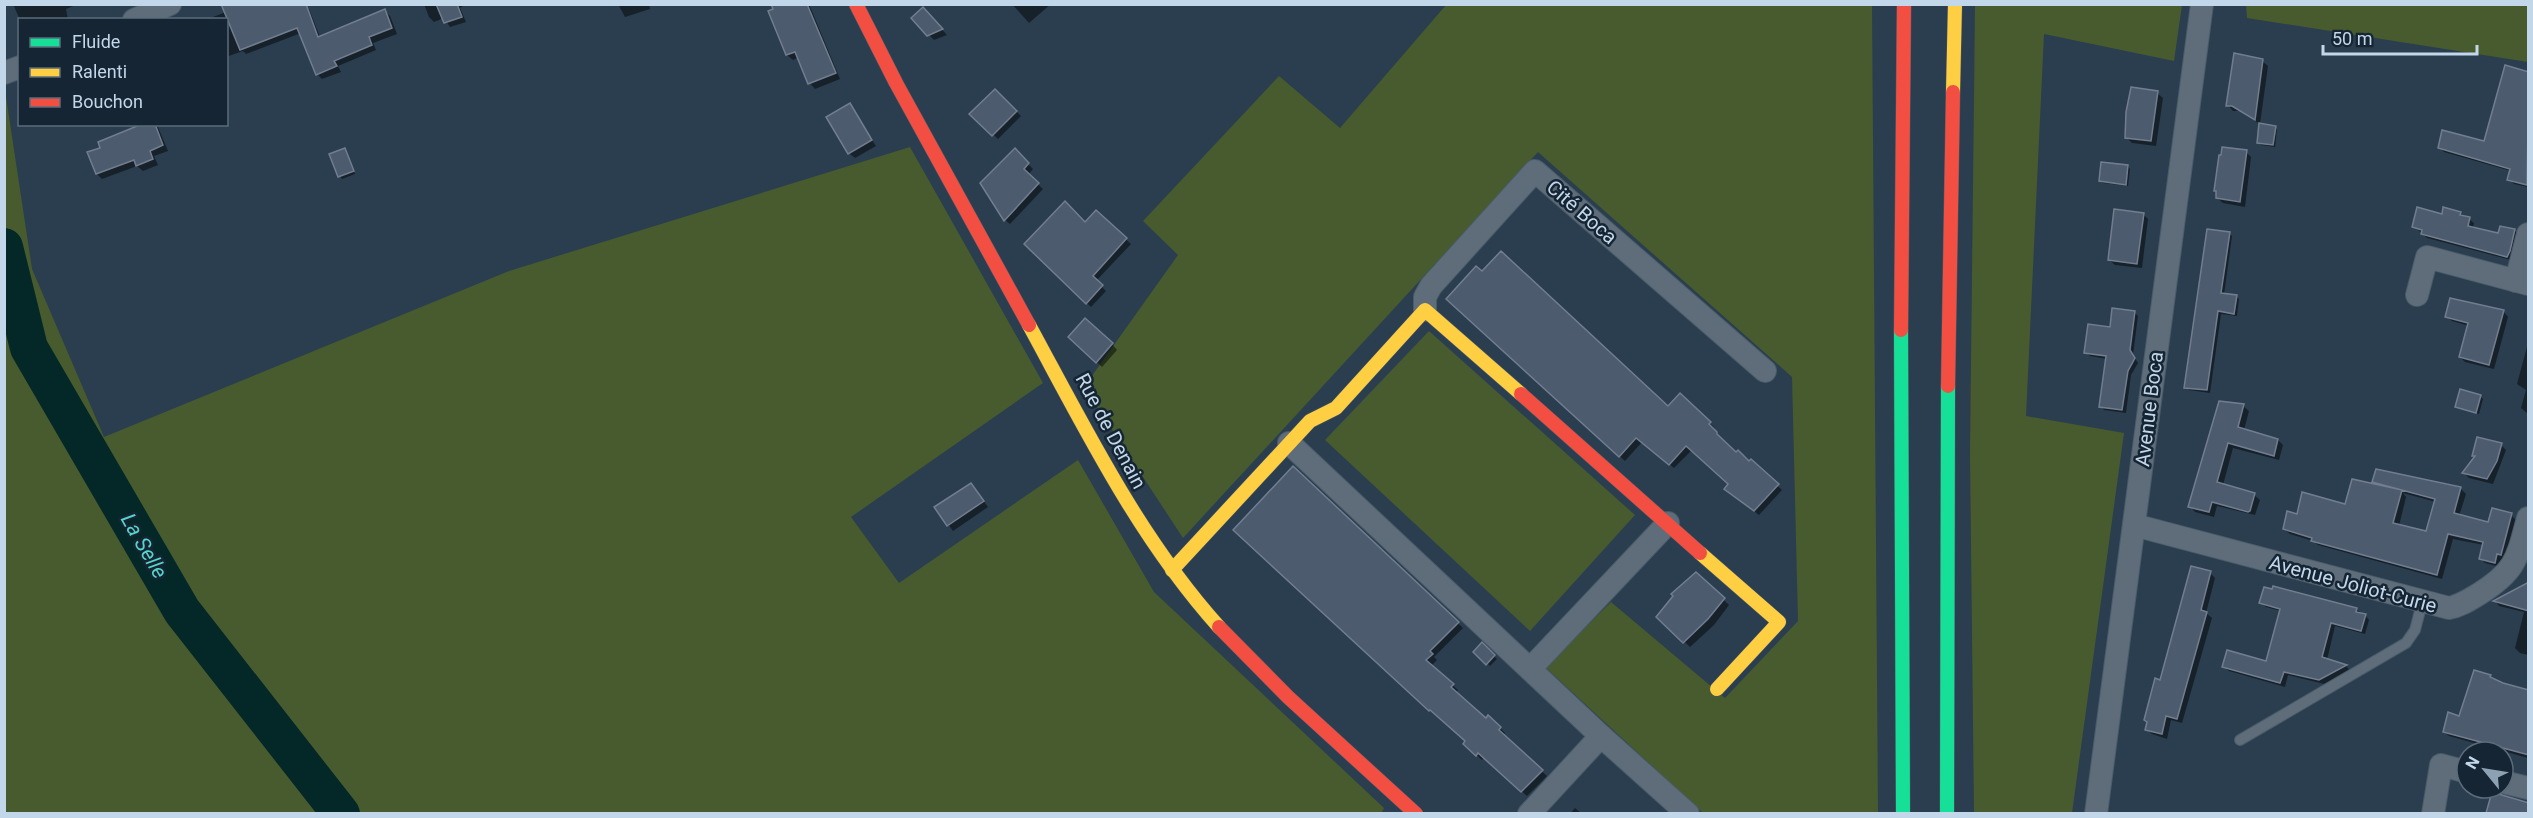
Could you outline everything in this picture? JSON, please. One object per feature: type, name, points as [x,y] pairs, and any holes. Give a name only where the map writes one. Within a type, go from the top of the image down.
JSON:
[{"type":"main road","name":"Rue de Denain","points":[[856,4],[896,84],[1140,524],[1172,570],[1215,622],[1245,653],[1416,813]]},
{"type":"main road","points":[[1903,813],[1901,378],[1904,4]]},
{"type":"main road","points":[[1947,813],[1947,451],[1955,4]]},
{"type":"main road","name":"Cité Boca","points":[[1172,570],[1314,417],[1332,412],[1425,310]]},
{"type":"main road","points":[[1425,310],[1779,622],[1716,689]]},
{"type":"street","points":[[138,18],[170,4]]},
{"type":"street","name":"Avenue Boca","points":[[2096,813],[2202,4]]},
{"type":"street","name":"Cité Boca","points":[[1425,310],[1425,297],[1431,286],[1535,171],[1765,371]]},
{"type":"street","points":[[2417,295],[2427,257],[2522,283],[2529,234]]},
{"type":"street","points":[[1289,443],[1600,736],[1688,813]]},
{"type":"street","name":"Avenue Joliot-Curie","points":[[2134,525],[2422,603],[2449,608],[2457,607],[2500,581],[2512,567],[2529,518]]},
{"type":"street","points":[[1530,669],[1668,523]]},
{"type":"street","points":[[1529,813],[1600,736]]},
{"type":"street","points":[[2433,813],[2441,765],[2455,769]]},
{"type":"lane","points":[[2240,740],[2406,643],[2415,630],[2422,603]]},
{"type":"green space","points":[[1446,5],[1872,5],[1878,813],[1703,813],[1545,667],[1611,602],[1725,698],[1798,621],[1792,377],[1538,152],[1183,538],[1084,387],[1178,255],[1143,221],[1279,76],[1340,128]]},
{"type":"green space","points":[[1975,5],[2182,5],[2174,61],[2044,34],[2026,416],[2124,433],[2072,813],[1974,813],[1970,454]]},
{"type":"green space","points":[[2246,5],[2528,5],[2528,62],[2247,18]]},
{"type":"green space","points":[[5,90],[32,269],[104,437],[509,271],[910,147],[1043,383],[851,517],[899,583],[1078,460],[1154,592],[1384,808],[1381,814],[5,814]]},
{"type":"green space","points":[[1429,331],[1635,515],[1530,631],[1325,440]]},
{"type":"building","points":[[221,4],[306,4],[318,37],[385,9],[392,28],[369,37],[372,45],[334,61],[337,66],[316,75],[297,28],[240,50]]},
{"type":"building","points":[[436,4],[457,4],[462,17],[444,23]]},
{"type":"building","points":[[771,4],[807,4],[836,73],[808,84],[795,52],[786,55],[768,11],[773,9]]},
{"type":"building","points":[[923,7],[943,29],[927,36],[911,18]]},
{"type":"building","points":[[2234,53],[2263,59],[2255,120],[2232,106],[2226,106]]},
{"type":"building","points":[[2505,65],[2529,72],[2527,185],[2507,180],[2510,169],[2438,148],[2442,130],[2484,141]]},
{"type":"building","points":[[2131,87],[2158,91],[2151,141],[2125,138],[2126,112]]},
{"type":"building","points":[[995,89],[1017,111],[992,136],[969,114]]},
{"type":"building","points":[[850,103],[872,140],[848,154],[826,117]]},
{"type":"building","points":[[2259,123],[2276,126],[2273,145],[2257,143]]},
{"type":"building","points":[[137,126],[156,126],[163,145],[150,151],[153,159],[136,166],[134,160],[96,174],[87,152],[100,148],[98,142]]},
{"type":"building","points":[[2222,147],[2247,150],[2240,202],[2216,198],[2216,191],[2214,191]]},
{"type":"building","points":[[345,148],[354,171],[338,177],[329,154]]},
{"type":"building","points":[[1015,148],[1029,163],[1024,169],[1039,183],[1004,221],[980,183]]},
{"type":"building","points":[[2101,162],[2128,165],[2126,185],[2099,181]]},
{"type":"building","points":[[1065,201],[1085,222],[1096,210],[1127,238],[1093,276],[1103,285],[1086,304],[1024,244]]},
{"type":"building","points":[[2417,207],[2442,214],[2443,207],[2461,212],[2460,215],[2470,217],[2468,226],[2498,233],[2500,226],[2515,229],[2507,257],[2421,234],[2422,230],[2412,227]]},
{"type":"building","points":[[2114,209],[2144,213],[2137,264],[2108,260]]},
{"type":"building","points":[[2207,229],[2230,232],[2221,293],[2237,295],[2234,314],[2218,311],[2207,390],[2184,388]]},
{"type":"building","points":[[1501,251],[1668,406],[1680,393],[1711,422],[1709,424],[1717,434],[1736,452],[1738,450],[1749,461],[1751,459],[1779,484],[1754,511],[1724,489],[1728,484],[1686,446],[1669,465],[1636,438],[1619,457],[1446,299],[1476,266],[1482,271]]},
{"type":"building","points":[[2450,298],[2504,310],[2489,365],[2459,357],[2468,323],[2445,317]]},
{"type":"building","points":[[2112,308],[2135,311],[2130,350],[2135,358],[2128,371],[2122,410],[2099,407],[2106,356],[2084,353],[2088,324],[2110,327]]},
{"type":"building","points":[[1085,318],[1113,343],[1096,363],[1068,337]]},
{"type":"building","points":[[2460,389],[2481,395],[2476,413],[2455,407]]},
{"type":"building","points":[[2219,401],[2244,404],[2238,427],[2278,439],[2274,456],[2228,443],[2217,482],[2255,493],[2248,512],[2212,502],[2209,512],[2188,507]]},
{"type":"building","points":[[2477,437],[2502,443],[2497,461],[2487,479],[2462,473],[2475,456],[2472,456]]},
{"type":"building","points":[[1293,466],[1459,622],[1430,651],[1433,654],[1426,660],[1454,684],[1451,687],[1486,718],[1488,715],[1501,727],[1499,730],[1543,770],[1521,792],[1478,753],[1476,756],[1463,744],[1465,741],[1429,711],[1233,530]]},
{"type":"building","points":[[2376,469],[2461,487],[2454,513],[2488,522],[2492,508],[2512,513],[2501,555],[2497,554],[2495,563],[2479,559],[2483,542],[2448,534],[2437,575],[2311,541],[2312,538],[2283,529],[2287,511],[2297,514],[2302,492],[2345,504],[2352,479],[2400,490],[2372,482]],"holes":[[[2402,490],[2435,499],[2426,531],[2393,523]]]},
{"type":"building","points":[[971,483],[984,501],[947,526],[934,507]]},
{"type":"building","points":[[2191,566],[2211,571],[2201,610],[2207,612],[2177,719],[2166,716],[2162,734],[2145,730],[2147,722],[2144,720],[2155,678],[2160,680]]},
{"type":"building","points":[[1696,572],[1725,598],[1708,619],[1683,643],[1656,617],[1673,596],[1671,594]]},
{"type":"building","points":[[2529,582],[2529,611],[2493,601]]},
{"type":"building","points":[[2273,586],[2357,608],[2356,612],[2366,614],[2361,631],[2331,623],[2322,657],[2347,665],[2319,680],[2284,672],[2280,683],[2222,667],[2227,650],[2266,661],[2280,609],[2259,603],[2264,587],[2272,589]]},
{"type":"building","points":[[1482,642],[1495,655],[1486,665],[1473,652]]},
{"type":"building","points":[[2474,670],[2491,675],[2490,677],[2503,683],[2529,690],[2529,755],[2515,751],[2515,740],[2473,740],[2443,732],[2448,712],[2459,716]]},
{"type":"building","points":[[2515,799],[2529,803],[2529,813],[2486,813],[2490,800]]},
{"type":"waterway","name":"La Selle","points":[[4,247],[29,348],[182,611],[341,814]]},
{"type":"traffic: fast","points":[[1901,330],[1903,814]]},
{"type":"traffic: fast","points":[[1947,814],[1948,386]]},
{"type":"traffic: slow","points":[[1953,92],[1955,4]]},
{"type":"traffic: slow","points":[[1172,570],[1310,421],[1336,408],[1425,310],[1521,394]]},
{"type":"traffic: slow","points":[[1029,325],[1115,482],[1164,557],[1219,627]]},
{"type":"traffic: slow","points":[[1700,553],[1779,622],[1717,689]]},
{"type":"traffic: jam","points":[[856,4],[896,83],[1029,325]]},
{"type":"traffic: jam","points":[[1901,330],[1904,4]]},
{"type":"traffic: jam","points":[[1948,386],[1953,92]]},
{"type":"traffic: jam","points":[[1521,394],[1700,553]]},
{"type":"traffic: jam","points":[[1219,627],[1288,697],[1416,814]]}]
